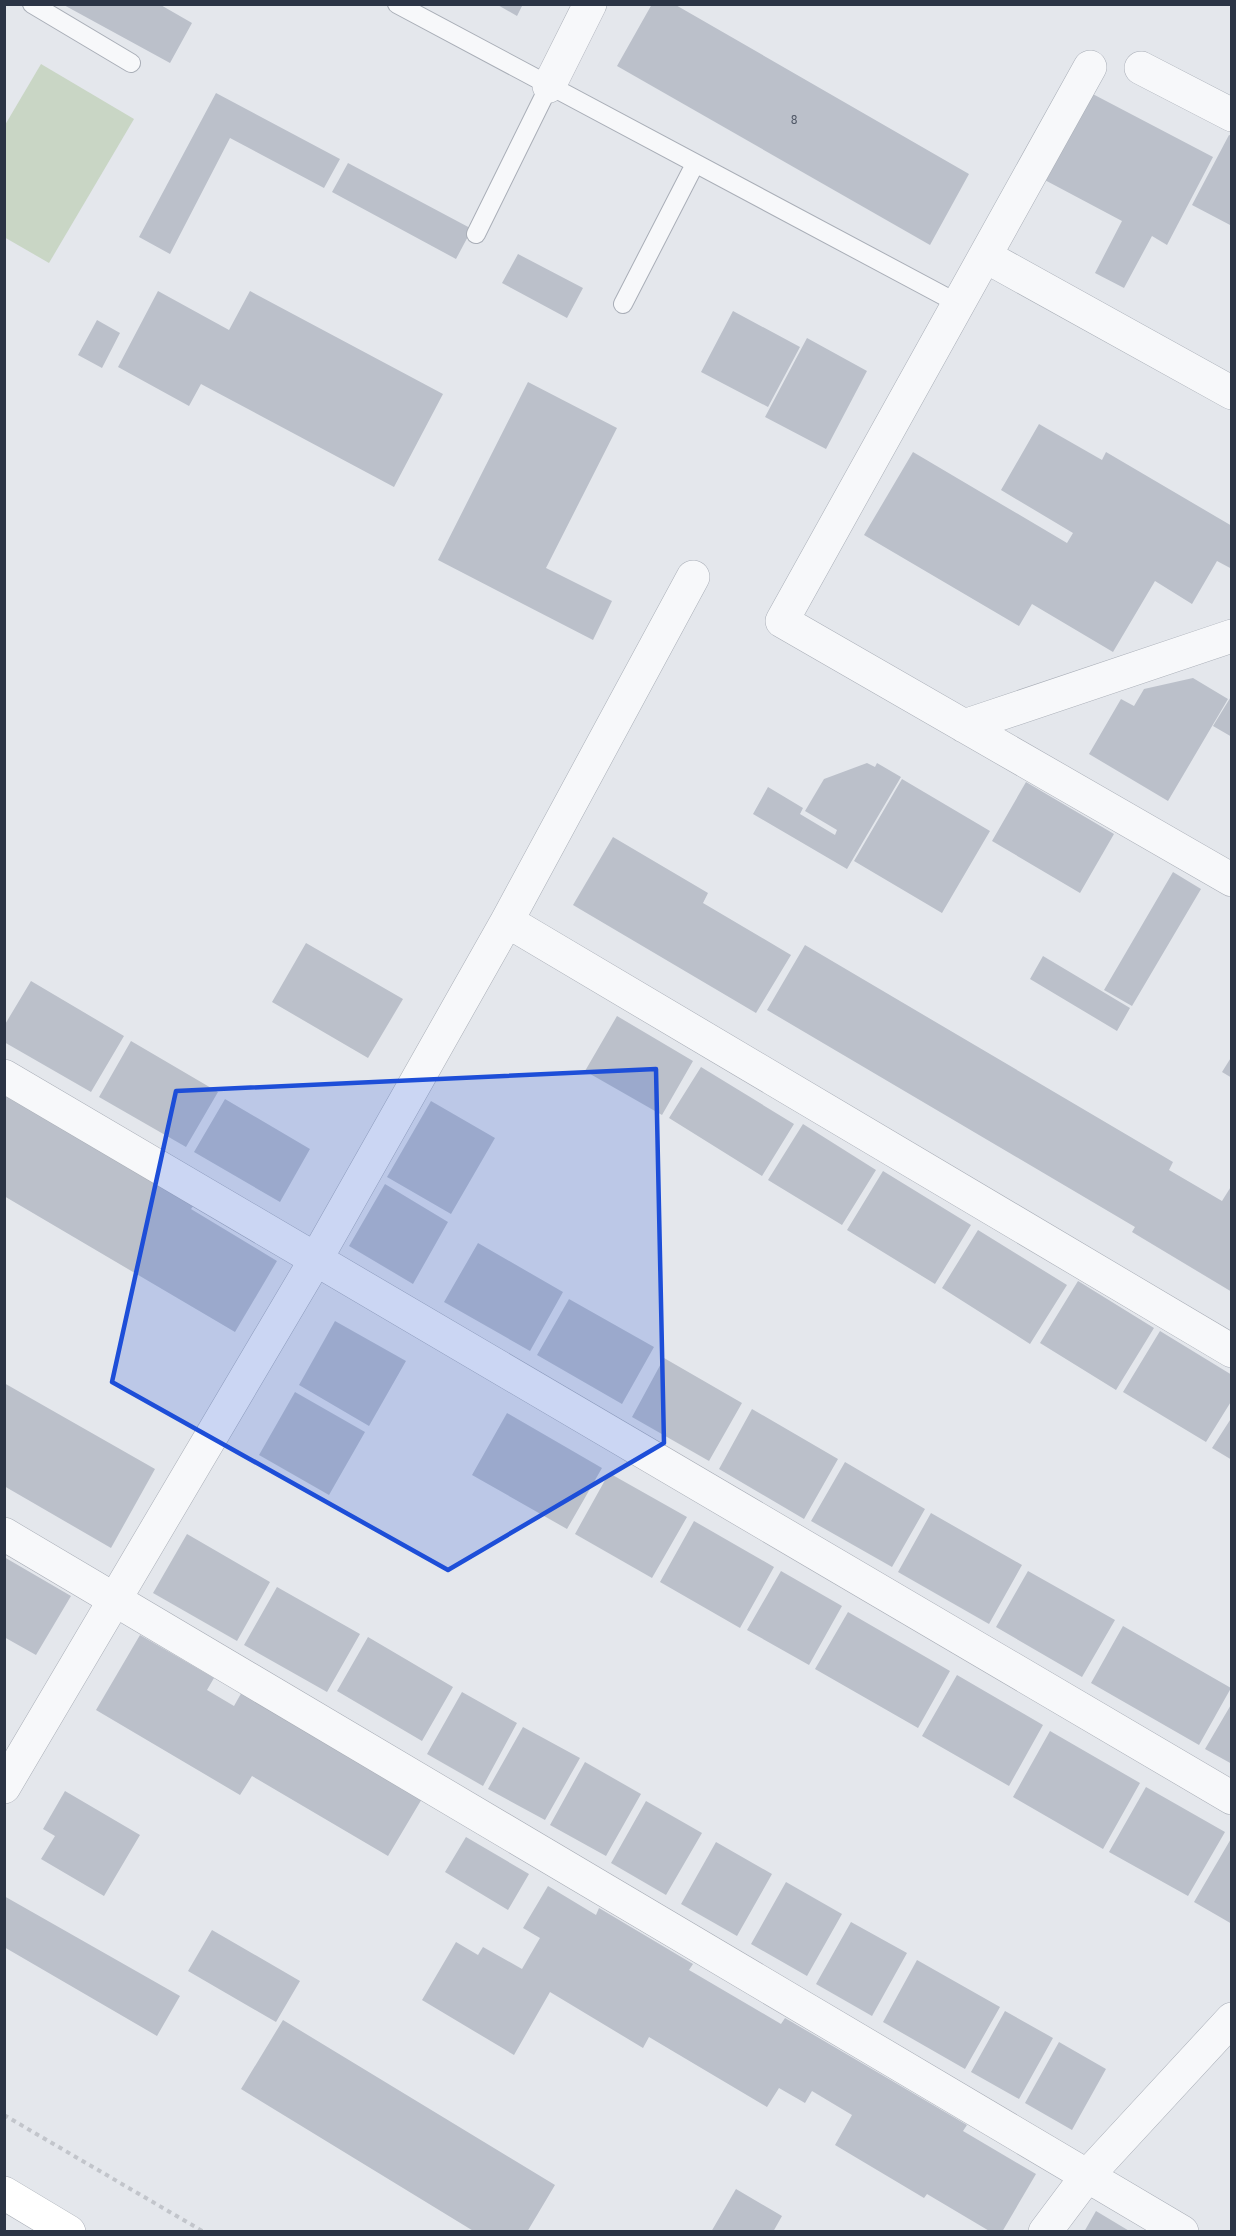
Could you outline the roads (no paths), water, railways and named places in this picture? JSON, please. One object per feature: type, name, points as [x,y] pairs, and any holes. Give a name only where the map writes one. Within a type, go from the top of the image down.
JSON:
[{"type":"main road","points":[[4,2193],[69,2232]]},
{"type":"street","points":[[549,86],[590,4]]},
{"type":"street","points":[[1090,67],[782,621],[1232,880]]},
{"type":"street","points":[[1141,68],[1232,115]]},
{"type":"street","points":[[985,256],[1232,393]]},
{"type":"street","points":[[4,1787],[116,1601],[316,1259],[507,921],[693,576]]},
{"type":"street","points":[[964,726],[1232,636]]},
{"type":"street","points":[[507,921],[1232,1351]]},
{"type":"street","points":[[4,1076],[1232,1798]]},
{"type":"street","points":[[4,1534],[1182,2232]]},
{"type":"street","points":[[1045,2232],[1087,2175],[1232,2019]]},
{"type":"lane","points":[[32,4],[131,63]]},
{"type":"lane","points":[[397,4],[959,304]]},
{"type":"lane","points":[[476,234],[549,86]]},
{"type":"lane","points":[[623,304],[695,164]]}]
